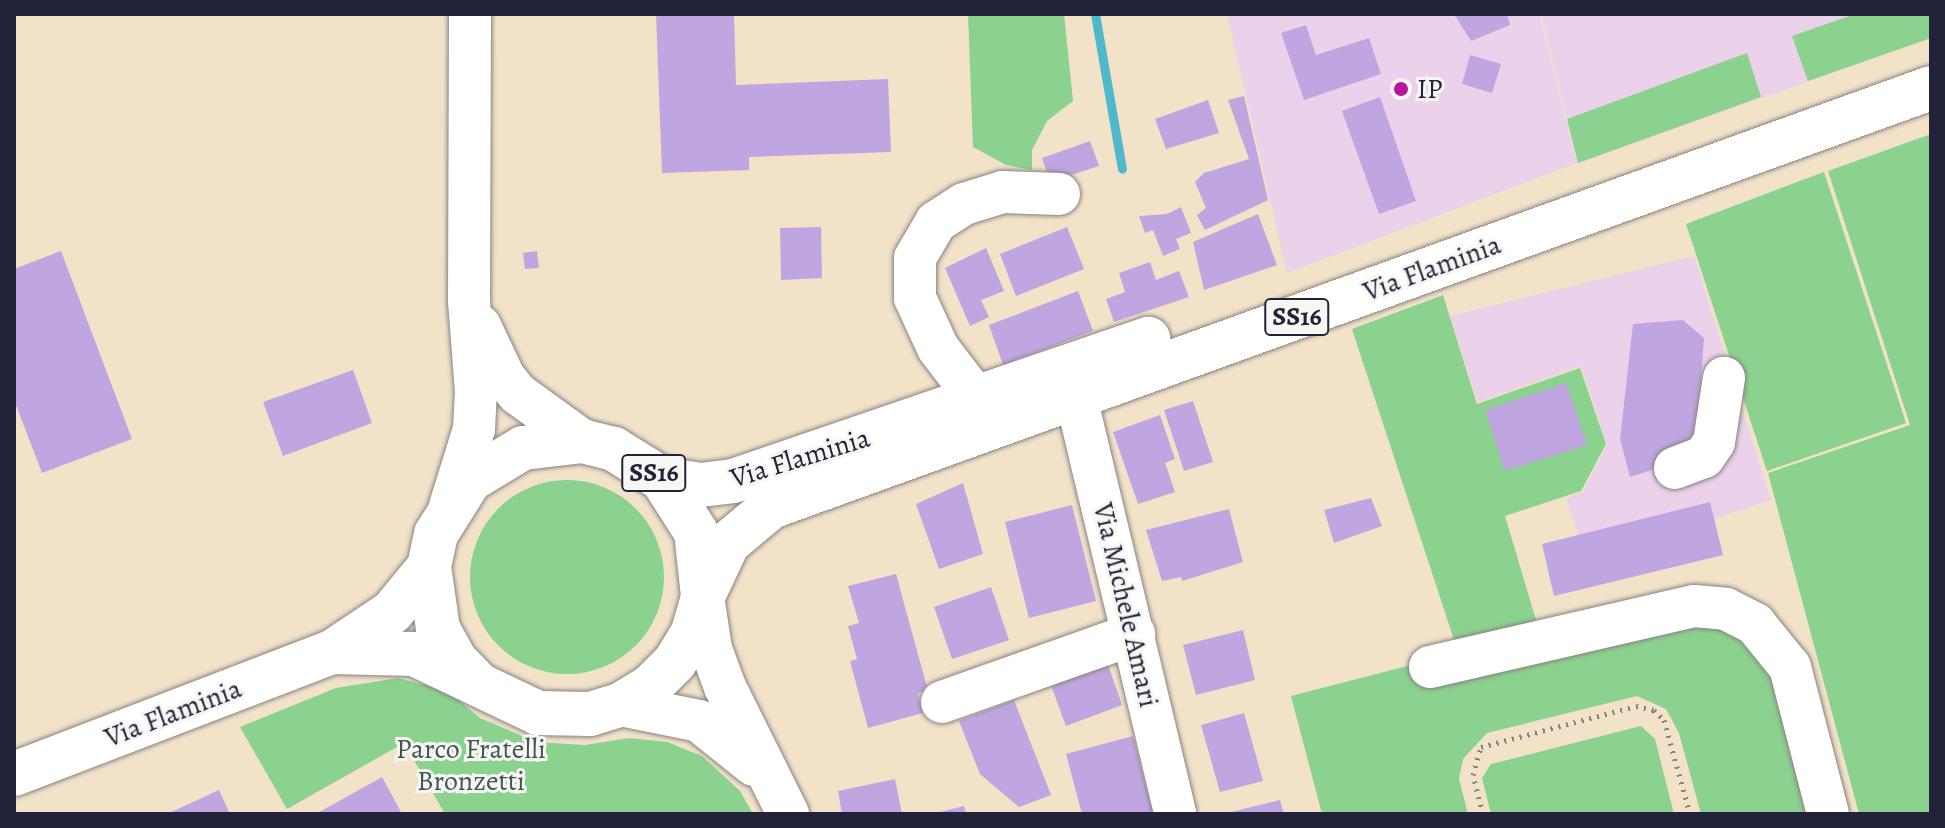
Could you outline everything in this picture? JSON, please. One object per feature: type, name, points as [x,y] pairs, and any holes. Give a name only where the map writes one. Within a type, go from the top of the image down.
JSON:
[{"type":"main road","name":"Via Flaminia","points":[[662,479],[701,485],[733,481],[977,399],[1931,61]]},
{"type":"main road","name":"Via Flaminia","points":[[703,596],[728,543],[771,507],[1931,88]]},
{"type":"main road","name":"SS16","points":[[583,441],[626,455],[662,479],[696,532],[703,596],[693,632],[675,662],[650,687],[620,705],[590,714],[538,713],[507,703],[478,684],[456,661],[438,629],[429,567],[450,506],[487,465],[523,448],[583,441]]},
{"type":"main road","name":"Via Flaminia","points":[[14,774],[332,652],[392,612],[429,567]]},
{"type":"main road","name":"Via Flaminia","points":[[332,652],[414,654],[478,684]]},
{"type":"street","points":[[450,506],[474,429],[469,300],[470,14]]},
{"type":"street","points":[[977,399],[938,348],[915,298],[915,258],[936,222],[964,204],[1003,192],[1059,194]]},
{"type":"street","points":[[469,300],[504,377],[549,420],[583,441]]},
{"type":"street","points":[[1675,468],[1704,457],[1714,442],[1724,378]]},
{"type":"street","name":"Via Michele Amari","points":[[1076,397],[1175,814]]},
{"type":"street","points":[[703,596],[711,649],[767,776],[788,814]]},
{"type":"street","points":[[1430,667],[1694,606],[1726,609],[1755,624],[1790,667],[1828,814]]},
{"type":"street","points":[[942,702],[1134,634]]},
{"type":"street","points":[[620,705],[699,721],[767,776]]},
{"type":"path","points":[[1483,814],[1473,775],[1481,747],[1636,706],[1654,710],[1664,720],[1690,814]]},
{"type":"shaded area","name":"IP","points":[[1227,14],[1539,14],[1577,163],[1287,273]]},
{"type":"shaded area","points":[[1541,14],[1931,14],[1931,38],[1578,163]]},
{"type":"shaded area","points":[[1694,256],[1771,500],[1587,561],[1566,498],[1583,492],[1607,445],[1581,366],[1478,402],[1450,316]]},
{"type":"green space","points":[[968,14],[1064,14],[1073,101],[1047,121],[1032,150],[1032,170],[1006,165],[973,147]]},
{"type":"green space","points":[[1855,14],[1931,14],[1931,38],[1808,81],[1792,36]]},
{"type":"green space","points":[[1747,53],[1761,97],[1578,163],[1567,119]]},
{"type":"green space","points":[[1931,134],[1931,814],[1859,814],[1768,473],[1910,425],[1828,171]]},
{"type":"green space","points":[[1824,172],[1906,423],[1767,471],[1686,224]]},
{"type":"green space","points":[[1443,295],[1477,404],[1580,368],[1606,444],[1581,491],[1505,516],[1539,630],[1457,649],[1352,329]]},
{"type":"green space","points":[[567,480],[604,488],[635,509],[656,540],[664,577],[656,614],[635,645],[604,666],[567,674],[530,666],[499,645],[478,614],[470,577],[478,540],[499,509],[530,488]]},
{"type":"green space","points":[[1720,621],[1767,654],[1817,814],[1701,814],[1679,733],[1666,709],[1637,696],[1487,733],[1463,759],[1459,779],[1468,814],[1322,814],[1291,696],[1419,663]]},
{"type":"green space","name":"Parco Fratelli Bronzetti","points":[[398,678],[448,691],[480,718],[536,742],[585,745],[629,738],[667,742],[702,756],[740,791],[753,814],[445,814],[404,743],[287,809],[240,727],[336,688]]},
{"type":"green space","points":[[1641,726],[1655,739],[1674,814],[1491,814],[1482,778],[1491,764]]},
{"type":"building","points":[[656,14],[734,14],[736,85],[888,79],[891,152],[749,157],[749,170],[662,173]]},
{"type":"building","points":[[1454,14],[1507,14],[1510,25],[1471,41]]},
{"type":"building","points":[[1306,25],[1316,55],[1369,38],[1381,74],[1304,100],[1281,33]]},
{"type":"building","points":[[1470,55],[1501,64],[1492,93],[1462,84]]},
{"type":"building","points":[[1244,96],[1268,200],[1205,230],[1197,215],[1206,208],[1195,182],[1204,173],[1249,159],[1228,100]]},
{"type":"building","points":[[1380,97],[1416,201],[1379,214],[1342,111]]},
{"type":"building","points":[[1208,100],[1219,133],[1166,149],[1155,119]]},
{"type":"building","points":[[1090,141],[1099,166],[1050,182],[1042,158]]},
{"type":"building","points":[[1181,207],[1191,233],[1176,239],[1180,249],[1163,256],[1153,230],[1145,233],[1139,216],[1167,214]]},
{"type":"building","points":[[1258,214],[1277,265],[1204,290],[1193,242]]},
{"type":"building","points":[[821,227],[822,278],[781,280],[780,228]]},
{"type":"building","points":[[1067,227],[1084,269],[1016,296],[1000,254]]},
{"type":"building","points":[[986,248],[1004,291],[981,300],[989,317],[970,326],[945,268]]},
{"type":"building","points":[[61,251],[132,439],[42,473],[14,400],[14,269]]},
{"type":"building","points":[[537,251],[539,268],[525,269],[523,253]]},
{"type":"building","points":[[1150,262],[1156,280],[1179,271],[1189,297],[1114,322],[1106,299],[1125,292],[1119,273]]},
{"type":"building","points":[[1078,291],[1093,331],[1003,365],[989,325]]},
{"type":"building","points":[[1683,320],[1704,338],[1695,456],[1630,477],[1620,439],[1633,324]]},
{"type":"building","points":[[353,370],[372,423],[283,456],[263,402]]},
{"type":"building","points":[[1566,383],[1587,445],[1505,471],[1485,410]]},
{"type":"building","points":[[1193,401],[1213,462],[1184,471],[1164,410]]},
{"type":"building","points":[[1160,415],[1175,459],[1165,463],[1175,492],[1138,504],[1113,432]]},
{"type":"building","points":[[963,483],[983,554],[939,569],[916,504]]},
{"type":"building","points":[[1371,498],[1382,526],[1334,543],[1324,510]]},
{"type":"building","points":[[1710,502],[1723,555],[1554,596],[1542,544]]},
{"type":"building","points":[[1072,505],[1096,601],[1029,618],[1005,522]]},
{"type":"building","points":[[1229,509],[1243,562],[1182,581],[1181,577],[1162,581],[1146,530]]},
{"type":"building","points":[[896,574],[928,691],[918,693],[923,713],[868,728],[850,661],[857,659],[848,626],[859,623],[848,586]]},
{"type":"building","points":[[991,587],[1009,640],[952,659],[934,607]]},
{"type":"building","points":[[1243,630],[1255,680],[1196,695],[1183,645]]},
{"type":"building","points":[[1106,659],[1122,705],[1066,726],[1049,680]]},
{"type":"building","points":[[1014,700],[1051,795],[1019,807],[980,774],[959,721]]},
{"type":"building","points":[[1244,713],[1263,781],[1220,792],[1201,725]]},
{"type":"building","points":[[1133,736],[1153,812],[1082,814],[1066,754]]},
{"type":"building","points":[[382,777],[402,814],[316,814]]},
{"type":"building","points":[[895,779],[902,814],[842,814],[838,791]]},
{"type":"building","points":[[219,790],[230,814],[167,814]]},
{"type":"building","points":[[1280,800],[1284,814],[1227,814],[1227,813]]},
{"type":"building","points":[[964,806],[966,814],[936,814],[936,813]]},
{"type":"waterway","points":[[1095,14],[1122,169]]},
{"type":"place","name":"IP","points":[[1401,89]]}]
